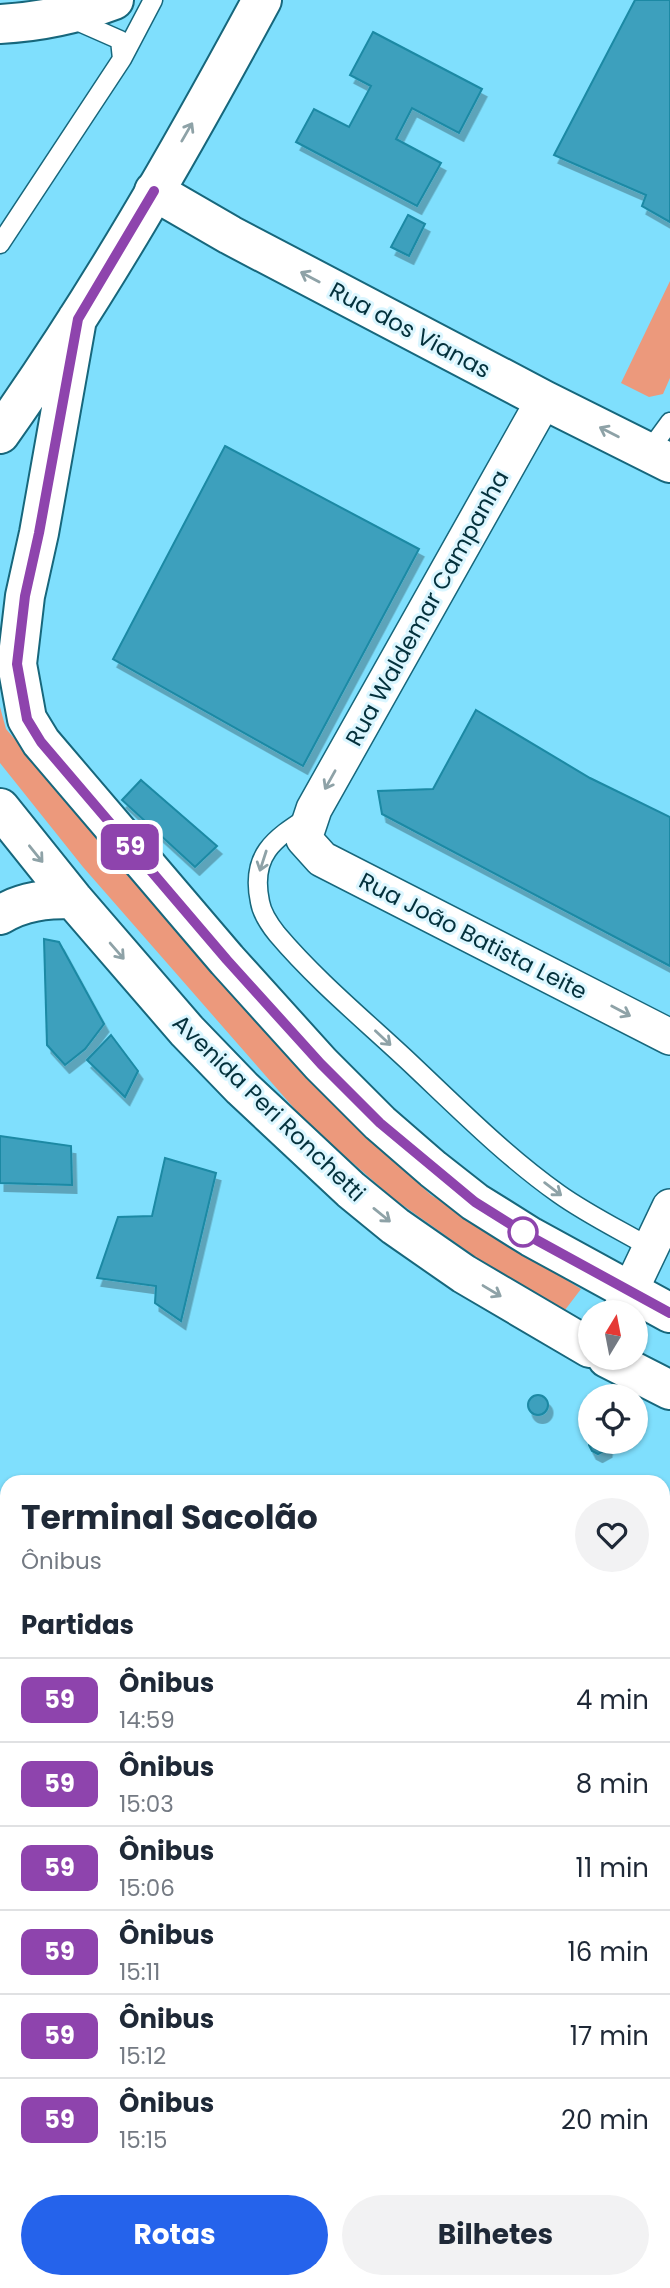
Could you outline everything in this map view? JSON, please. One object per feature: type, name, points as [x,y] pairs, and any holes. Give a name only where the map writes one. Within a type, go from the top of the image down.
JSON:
[{"type":"main road","points":[[0,24],[64,15],[114,0]]},
{"type":"main road","points":[[0,433],[78,319],[262,0]]},
{"type":"main road","name":"Rua dos Vianas","points":[[154,191],[230,235],[659,458]]},
{"type":"main road","points":[[78,319],[25,596],[17,664],[27,719],[41,742],[227,960],[321,1064],[380,1123],[475,1202],[621,1300]]},
{"type":"main road","name":"Avenida Peri Ronchetti","points":[[0,808],[73,900],[187,1031],[242,1088],[351,1190],[395,1226],[464,1274],[578,1341]]},
{"type":"main road","points":[[0,915],[30,902],[73,900]]},
{"type":"main road","points":[[648,1308],[670,1313]]},
{"type":"main road","points":[[631,1370],[670,1390]]},
{"type":"street","name":"Rua Waldemar Campanha","points":[[311,815],[544,400]]},
{"type":"street","name":"Rua João Batista Leite","points":[[311,815],[304,839],[322,859],[670,1037]]},
{"type":"street","points":[[625,1300],[670,1208]]},
{"type":"lane","points":[[0,244],[122,59],[153,0]]},
{"type":"lane","points":[[64,15],[120,40],[122,59]]},
{"type":"lane","points":[[659,458],[670,422]]},
{"type":"lane","points":[[311,815],[278,836],[263,858],[259,877],[259,900],[277,934],[319,978],[513,1159],[560,1195],[651,1248]]},
{"type":"shaded area","points":[[670,281],[670,378],[663,394],[649,397],[621,383]]},
{"type":"shaded area","points":[[0,707],[6,729],[337,1109],[431,1195],[581,1289],[565,1310],[477,1258],[394,1199],[307,1123],[83,867],[0,763]]},
{"type":"building","points":[[635,0],[670,0],[670,222],[642,206],[646,195],[554,155]]},
{"type":"building","points":[[373,32],[482,89],[459,133],[412,108],[396,139],[441,163],[417,206],[296,142],[314,109],[349,127],[371,86],[350,75]]},
{"type":"building","points":[[408,215],[425,224],[409,256],[391,247]]},
{"type":"building","points":[[225,446],[419,549],[303,766],[113,659]]},
{"type":"building","points":[[476,710],[590,778],[670,817],[670,966],[382,814],[378,791],[433,789]]},
{"type":"building","points":[[141,780],[217,846],[195,867],[122,800]]},
{"type":"building","points":[[44,939],[59,942],[104,1024],[85,1049],[65,1065],[47,1045]]},
{"type":"building","points":[[111,1035],[138,1071],[125,1097],[87,1060]]},
{"type":"building","points":[[0,1136],[71,1146],[72,1185],[0,1183]]},
{"type":"building","points":[[165,1158],[216,1173],[181,1321],[155,1303],[156,1286],[97,1278],[118,1217],[152,1216]]},
{"type":"building","points":[[538,1395],[545,1398],[548,1405],[545,1412],[538,1415],[531,1412],[528,1405],[531,1398]]},
{"type":"bus line","name":"59","points":[[154,191],[78,319],[25,596],[17,664],[27,719],[41,742],[227,960],[321,1064],[380,1123],[475,1202],[531,1237],[670,1313]]}]
